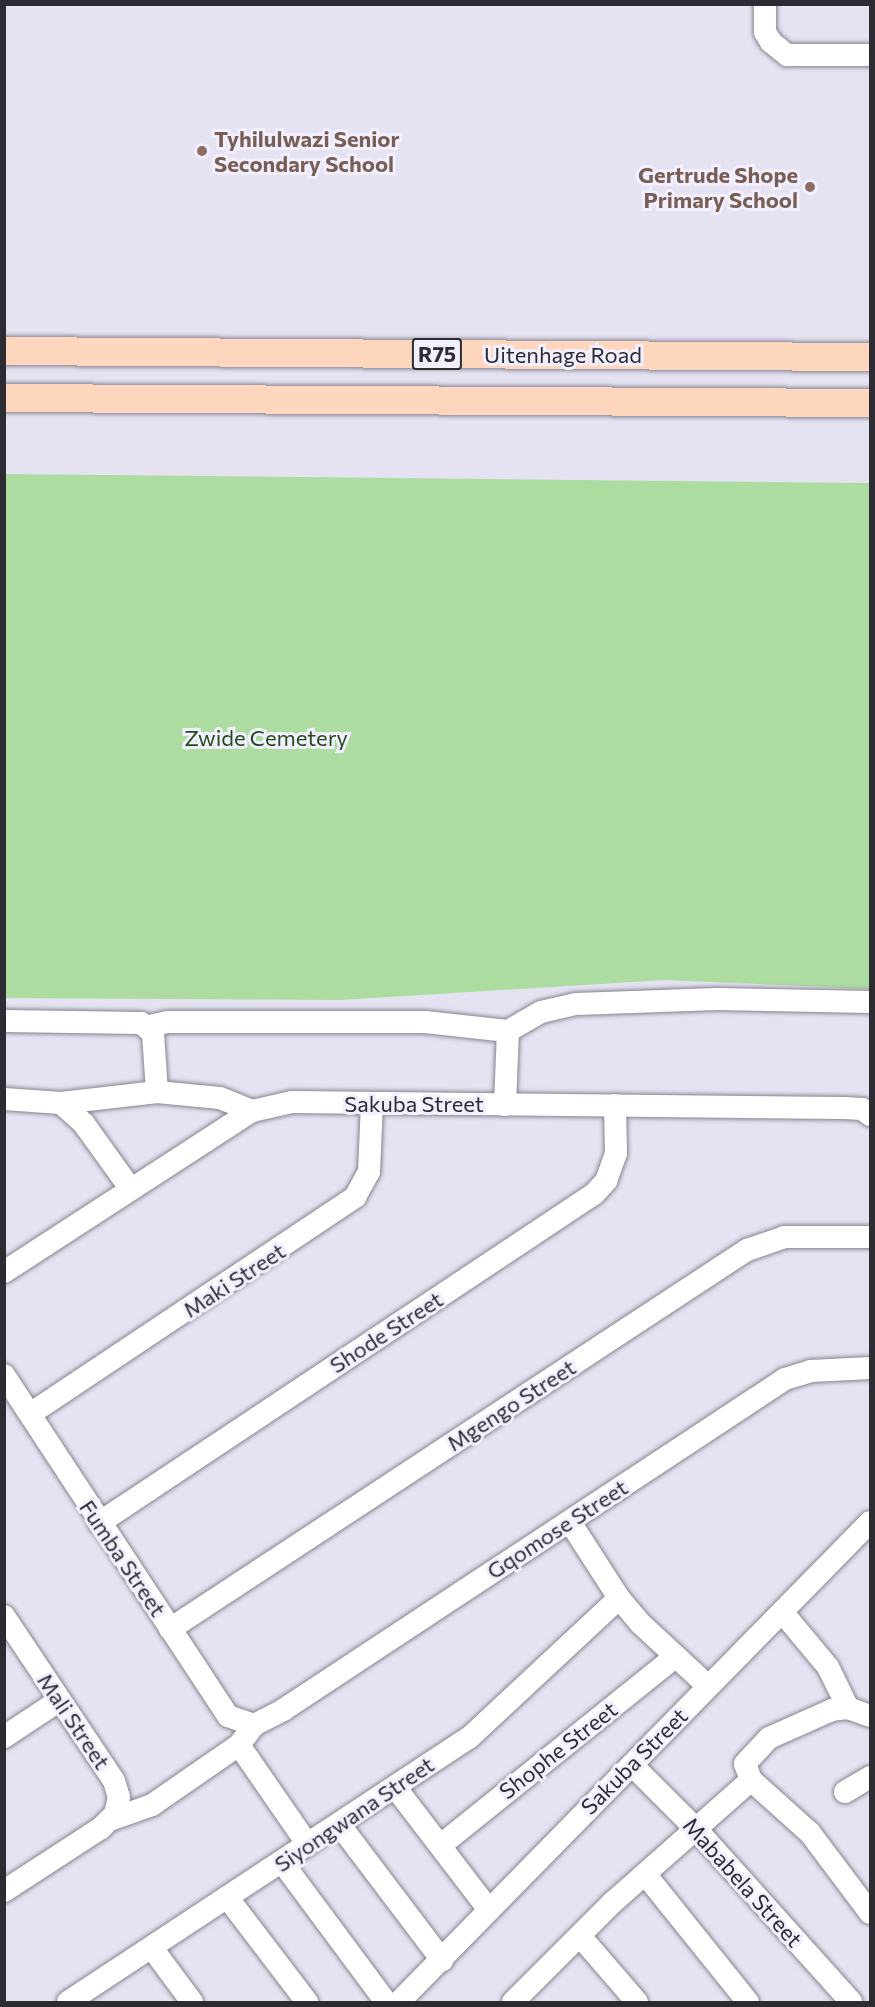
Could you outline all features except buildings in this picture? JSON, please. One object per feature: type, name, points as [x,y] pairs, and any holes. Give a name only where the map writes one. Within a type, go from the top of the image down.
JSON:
[{"type":"main road","name":"Uitenhage Road","points":[[4,351],[870,357]]},
{"type":"main road","name":"Uitenhage Road","points":[[4,398],[870,403]]},
{"type":"street","points":[[765,4],[765,32],[771,42],[787,55],[870,55]]},
{"type":"street","points":[[4,1021],[141,1023],[149,1026],[168,1022],[425,1022],[508,1031],[541,1012],[576,1004],[717,999],[870,1002]]},
{"type":"street","points":[[149,1026],[153,1033],[158,1092]]},
{"type":"street","points":[[505,1105],[508,1031]]},
{"type":"street","points":[[4,1099],[61,1103],[158,1092],[220,1098],[252,1111]]},
{"type":"street","name":"Sakuba Street","points":[[4,1272],[130,1188],[252,1111],[292,1102],[844,1108],[862,1109],[870,1114]]},
{"type":"street","points":[[61,1103],[84,1124],[130,1188]]},
{"type":"street","name":"Maki Street","points":[[30,1414],[356,1197],[369,1172],[372,1104]]},
{"type":"street","name":"Shode Street","points":[[99,1523],[594,1194],[606,1181],[616,1153],[615,1105]]},
{"type":"street","name":"Mgengo Street","points":[[170,1629],[747,1250],[784,1237],[870,1237]]},
{"type":"street","name":"Gqomose Street","points":[[254,1725],[283,1710],[785,1379],[811,1371],[870,1368]]},
{"type":"street","name":"Fumba Street","points":[[4,1375],[99,1523],[228,1716],[254,1725]]},
{"type":"street","points":[[570,1522],[619,1598],[675,1657],[708,1686]]},
{"type":"street","name":"Sakuba Street","points":[[399,2002],[870,1522]]},
{"type":"street","name":"Siyongwana Street","points":[[68,2002],[99,1994],[152,1948],[469,1738],[619,1598]]},
{"type":"street","points":[[783,1613],[828,1667],[848,1708]]},
{"type":"street","name":"Mali Street","points":[[4,1616],[118,1790],[118,1804],[106,1825]]},
{"type":"street","name":"Shophe Street","points":[[441,1845],[675,1657]]},
{"type":"street","points":[[4,1737],[60,1700]]},
{"type":"street","points":[[513,2002],[580,1935],[696,1828],[748,1776],[750,1756],[769,1738],[832,1710],[848,1708],[870,1716]]},
{"type":"street","points":[[4,1891],[106,1825],[152,1805],[239,1745],[254,1725]]},
{"type":"street","points":[[239,1745],[308,1845]]},
{"type":"street","name":"Mababela Street","points":[[632,1765],[696,1828],[851,2002]]},
{"type":"street","points":[[748,1776],[810,1833],[870,1913]]},
{"type":"street","points":[[845,1792],[870,1777]]},
{"type":"street","points":[[395,1787],[489,1910]]},
{"type":"street","points":[[339,1824],[442,1960]]},
{"type":"street","points":[[282,1862],[386,2002]]},
{"type":"street","points":[[645,1874],[748,2002]]},
{"type":"street","points":[[227,1897],[307,2002]]},
{"type":"street","points":[[580,1935],[637,2002]]},
{"type":"street","points":[[152,1948],[192,2002]]},
{"type":"green space","name":"Zwide Cemetery","points":[[5,474],[870,483],[870,989],[664,980],[340,1000],[5,998]]},
{"type":"place","name":"Tyhilulwazi Senior Secondary School","points":[[202,151]]},
{"type":"place","name":"Gertrude Shope Primary School","points":[[810,187]]}]
